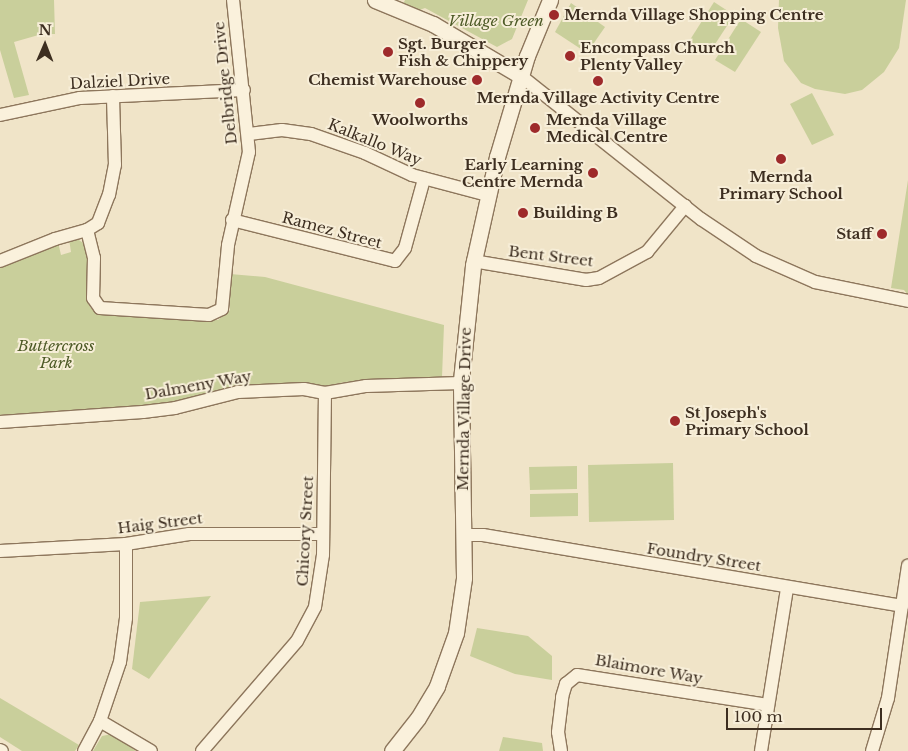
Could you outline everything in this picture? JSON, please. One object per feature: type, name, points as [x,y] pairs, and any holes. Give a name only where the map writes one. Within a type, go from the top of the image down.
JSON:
[{"type":"street","points":[[375,0],[433,24],[521,76],[685,206],[741,247],[786,272],[844,290],[908,301]]},
{"type":"street","name":"Mernda Village Drive","points":[[392,751],[418,718],[445,670],[461,611],[463,539],[461,383],[473,261],[487,195],[521,76],[550,0]]},
{"type":"street","name":"Delbridge Drive","points":[[87,230],[94,258],[93,298],[100,308],[209,314],[220,312],[225,302],[232,220],[246,174],[249,134],[232,2]]},
{"type":"street","name":"Dalziel Drive","points":[[0,115],[51,102],[113,96],[244,90]]},
{"type":"street","points":[[0,261],[55,238],[87,230],[101,218],[113,176],[113,96]]},
{"type":"street","name":"Kalkallo Way","points":[[249,134],[282,130],[311,134],[424,179],[487,195]]},
{"type":"street","name":"Ramez Street","points":[[232,220],[395,261],[405,248],[424,179]]},
{"type":"street","name":"Bent Street","points":[[473,261],[586,280],[599,278],[647,252],[685,206]]},
{"type":"street","name":"Dalmeny Way","points":[[0,422],[151,411],[238,392],[304,389],[326,393],[366,386],[461,383]]},
{"type":"street","name":"Chicory Street","points":[[202,751],[300,635],[318,593],[323,534],[326,393]]},
{"type":"street","name":"Haig Street","points":[[0,551],[126,544],[189,534],[323,534]]},
{"type":"street","name":"Foundry Street","points":[[463,539],[483,535],[502,540],[902,606]]},
{"type":"street","points":[[84,751],[100,721],[114,683],[124,642],[126,544]]},
{"type":"street","points":[[872,751],[888,698],[908,566]]},
{"type":"street","points":[[760,751],[787,588]]},
{"type":"street","name":"Blaimore Way","points":[[561,751],[558,732],[562,697],[566,684],[577,674],[768,705]]},
{"type":"street","points":[[100,721],[151,751]]},
{"type":"green space","points":[[0,0],[54,0],[55,34],[42,34],[14,42],[29,95],[14,98],[0,50]]},
{"type":"green space","name":"Village Green","points":[[405,0],[528,0],[512,39],[497,47],[425,8],[417,11],[402,6]]},
{"type":"green space","points":[[779,0],[906,0],[899,48],[884,72],[862,90],[845,94],[815,89],[801,83],[784,61],[778,28]]},
{"type":"green space","points":[[714,2],[734,15],[708,55],[688,43]]},
{"type":"green space","points":[[571,3],[605,27],[587,53],[555,32]]},
{"type":"green space","points":[[741,19],[761,32],[735,72],[715,60]]},
{"type":"green space","points":[[812,93],[834,135],[812,145],[790,104]]},
{"type":"green space","points":[[908,180],[908,295],[904,290],[891,288]]},
{"type":"green space","name":"Buttercross Park","points":[[76,238],[86,245],[90,257],[88,294],[90,307],[97,314],[218,320],[230,310],[230,274],[265,277],[444,325],[442,377],[345,382],[325,386],[259,385],[161,404],[0,415],[0,266],[58,242],[61,255],[71,252],[69,239]]},
{"type":"green space","points":[[673,463],[674,520],[589,522],[588,465]]},
{"type":"green space","points":[[577,466],[577,489],[530,490],[529,467]]},
{"type":"green space","points":[[578,493],[578,516],[530,517],[530,494]]},
{"type":"green space","points":[[211,596],[149,679],[132,669],[140,602]]},
{"type":"green space","points":[[477,628],[528,636],[552,656],[552,680],[515,674],[470,656]]},
{"type":"green space","points":[[0,698],[79,745],[75,751],[22,751],[0,737]]},
{"type":"green space","points":[[112,734],[136,751],[93,751],[102,736]]},
{"type":"green space","points":[[503,737],[542,743],[543,751],[499,751]]},
{"type":"place","name":"Mernda Village Shopping Centre","points":[[554,15]]},
{"type":"place","name":"Sgt. Burger Fish & Chippery","points":[[388,52]]},
{"type":"place","name":"Encompass Church Plenty Valley","points":[[570,56]]},
{"type":"place","name":"Chemist Warehouse","points":[[477,80]]},
{"type":"place","name":"Mernda Village Activity Centre","points":[[598,81]]},
{"type":"place","name":"Woolworths","points":[[420,103]]},
{"type":"place","name":"Mernda Village Medical Centre","points":[[535,128]]},
{"type":"place","name":"Mernda Primary School","points":[[781,159]]},
{"type":"place","name":"Early Learning Centre Mernda","points":[[593,173]]},
{"type":"place","name":"Building B","points":[[523,213]]},
{"type":"place","name":"Staff","points":[[882,234]]},
{"type":"place","name":"St Joseph's Primary School","points":[[675,421]]}]
